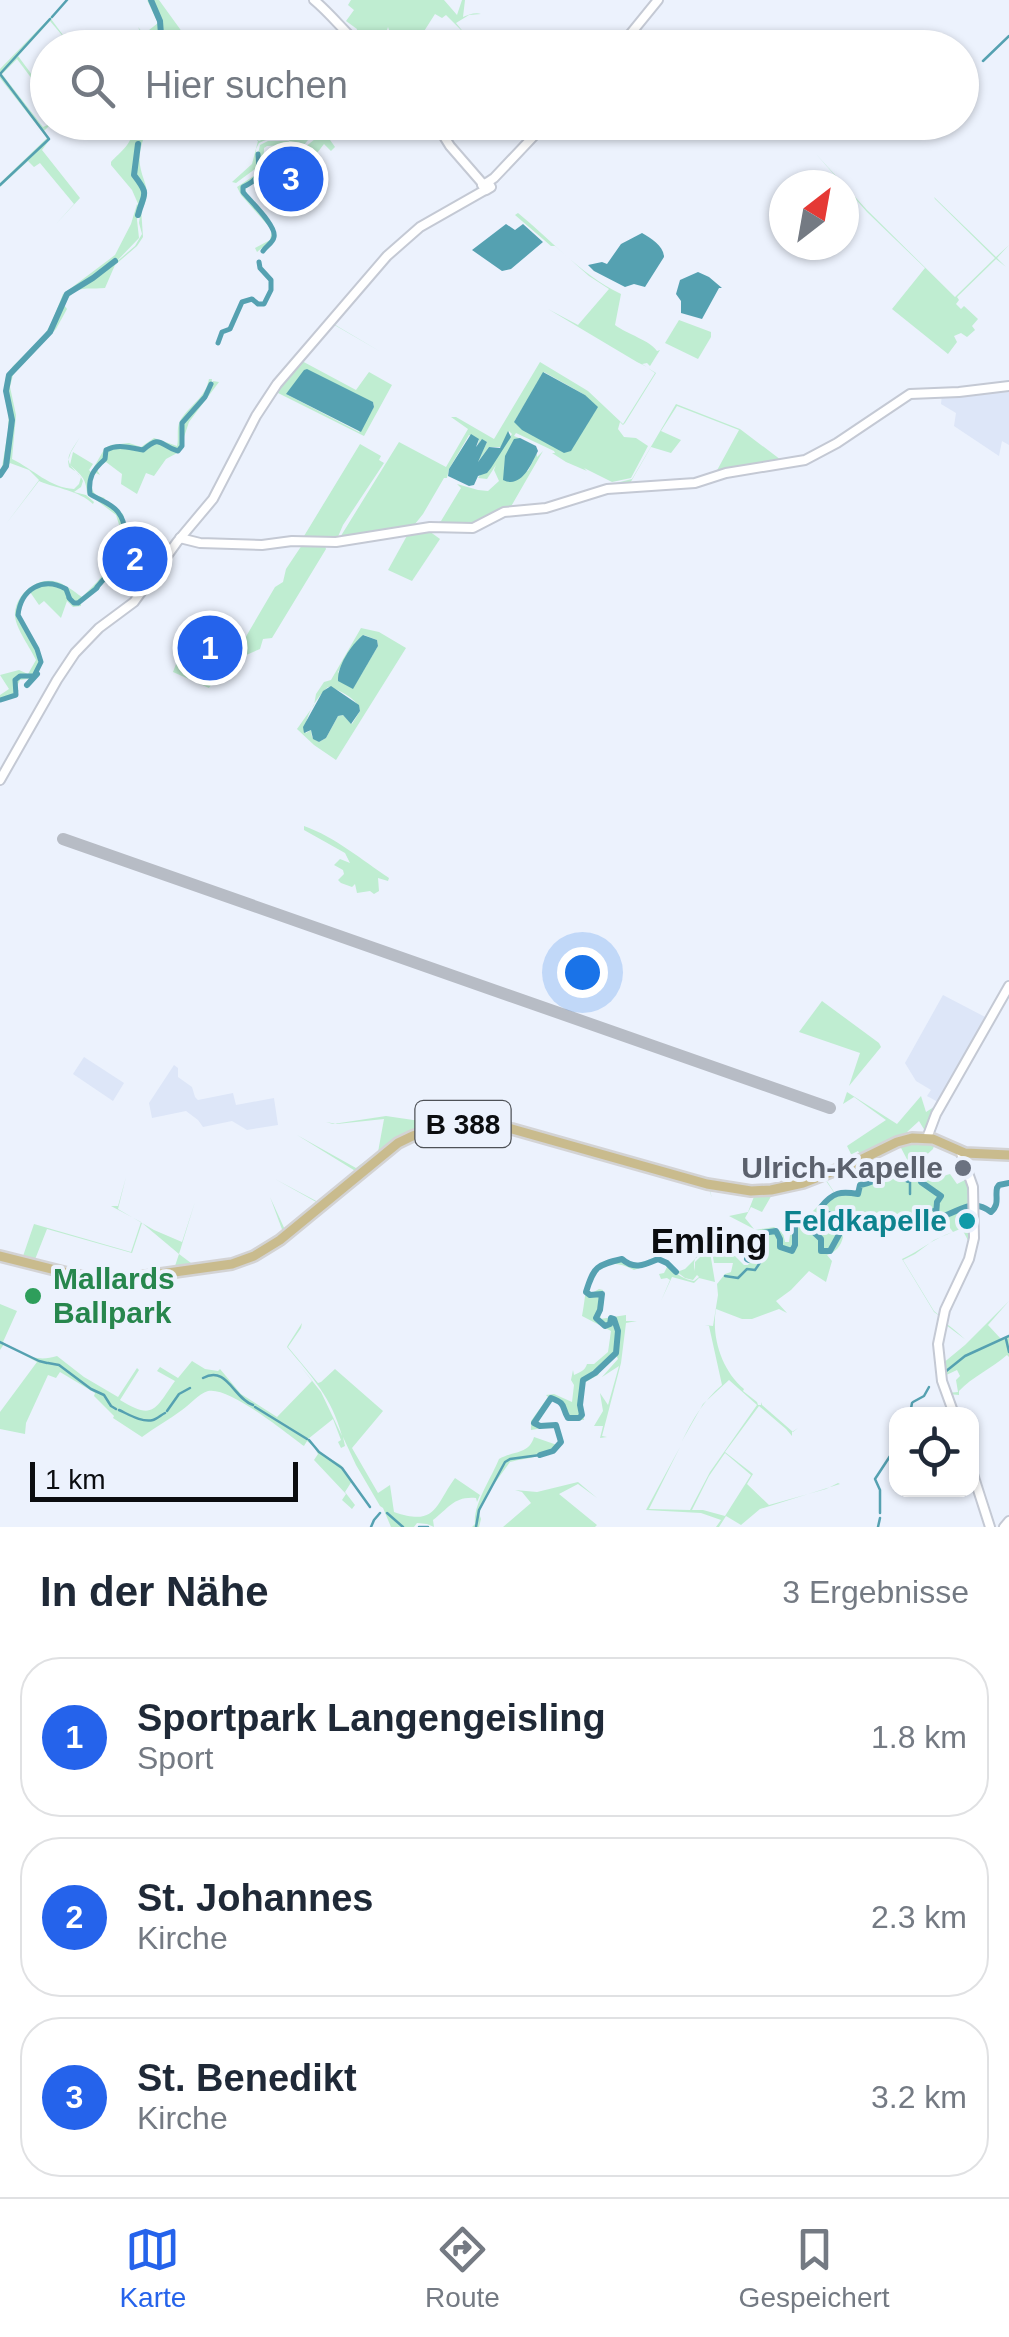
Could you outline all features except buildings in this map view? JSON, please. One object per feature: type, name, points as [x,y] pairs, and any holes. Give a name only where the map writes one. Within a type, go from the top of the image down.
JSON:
[{"type":"main road","points":[[314,0],[343,30]]},
{"type":"main road","points":[[634,30],[658,0]]},
{"type":"main road","points":[[447,140],[485,184]]},
{"type":"main road","points":[[0,780],[75,653],[98,628],[134,602],[210,503],[266,400],[375,269],[420,227],[485,184],[529,140]]},
{"type":"main road","points":[[180,538],[200,543],[265,545],[336,542],[430,527],[470,529],[504,512],[553,507],[606,490],[702,481],[721,474],[810,459],[910,394],[1009,386]]},
{"type":"main road","points":[[1009,986],[936,1114],[927,1138],[961,1153],[1009,1156]]},
{"type":"main road","name":"B 388","points":[[0,1256],[106,1282],[238,1262],[263,1251],[393,1146],[421,1132],[449,1125],[479,1124],[512,1130],[707,1184],[751,1191],[795,1185],[897,1142],[927,1138]]},
{"type":"main road","points":[[952,1407],[941,1374],[938,1344],[942,1320],[971,1254],[975,1232],[972,1182],[961,1153]]},
{"type":"main road","points":[[979,1493],[990,1527]]},
{"type":"main road","points":[[1004,1527],[1009,1521]]},
{"type":"shaded area","points":[[1009,388],[1009,445],[1002,441],[999,456],[954,426],[956,413],[941,404],[942,394]]},
{"type":"shaded area","points":[[943,995],[989,1019],[938,1102],[927,1096],[931,1090],[916,1081],[905,1063]]},
{"type":"shaded area","points":[[84,1057],[124,1083],[113,1101],[73,1074]]},
{"type":"shaded area","points":[[174,1065],[178,1077],[192,1087],[198,1100],[233,1093],[236,1105],[274,1098],[278,1125],[247,1130],[232,1121],[203,1127],[186,1111],[152,1118],[149,1103]]},
{"type":"green space","points":[[67,0],[51,19],[59,30],[50,21],[38,30]]},
{"type":"green space","points":[[147,0],[159,21],[152,0],[159,0],[181,30],[149,30],[158,23]]},
{"type":"green space","points":[[351,0],[444,0],[457,15],[465,0],[463,17],[469,15],[456,23],[462,30],[446,15],[442,18],[435,14],[425,30],[357,30],[346,21],[354,10],[348,5]]},
{"type":"green space","points":[[30,38],[18,56],[30,76],[17,59],[2,74],[30,110],[30,116],[0,78],[0,69]]},
{"type":"green space","points":[[49,140],[42,150],[80,198],[56,224],[74,204],[40,163],[34,167],[28,161],[0,187]]},
{"type":"green space","points":[[144,140],[140,165],[147,191],[143,208],[111,165],[129,142]]},
{"type":"green space","points":[[269,140],[259,143],[257,158],[260,145],[268,141],[289,141],[293,150],[299,152],[314,140],[330,140],[335,147],[331,151],[324,144],[314,157],[295,156],[284,145],[264,148],[263,176],[298,179],[296,187],[261,179],[245,188],[273,226],[274,238],[257,252],[255,248],[270,240],[272,230],[237,187],[255,175],[255,169],[232,182],[252,164],[258,141]]},
{"type":"green space","points":[[289,140],[308,140],[300,150]]},
{"type":"green space","points":[[934,197],[996,257],[1009,245],[997,258],[1006,267],[996,259],[957,297],[956,304],[978,319],[972,326],[975,330],[967,337],[961,333],[954,336],[957,342],[948,354],[892,309],[925,268],[859,201],[955,297],[995,258]]},
{"type":"green space","points":[[137,204],[139,238],[114,264],[135,246],[142,234],[141,208],[143,237],[137,246],[115,265],[105,288],[82,289],[68,298],[64,305],[67,309],[56,329],[13,375],[10,387],[16,415],[12,459],[65,488],[74,489],[81,477],[81,487],[74,492],[86,495],[93,504],[39,481],[6,524],[39,480],[29,470],[10,463],[0,479],[8,431],[6,376],[43,337],[63,294],[115,255]]},
{"type":"green space","points":[[518,213],[555,246],[515,215]]},
{"type":"green space","points":[[567,257],[621,294],[615,325],[660,350],[650,366],[548,309],[578,325],[609,289],[589,276]]},
{"type":"green space","points":[[679,320],[711,332],[698,359],[665,343]]},
{"type":"green space","points":[[331,323],[300,360],[356,390],[369,372],[392,385],[364,436],[274,391]],"holes":[[[286,394],[373,402],[374,407],[359,432]]]},
{"type":"green space","points":[[540,362],[588,391],[623,424],[655,373],[648,368],[656,373],[625,423],[623,425],[620,422],[618,429],[624,437],[636,438],[648,446],[631,478],[612,482],[566,462],[554,451],[516,433],[514,436],[520,438],[507,454],[504,475],[528,471],[537,453],[537,457],[543,451],[509,510],[480,525],[431,526],[441,521],[461,488],[457,484],[488,491],[499,481],[496,465],[487,479],[478,478],[512,434],[509,431],[501,447],[489,447],[477,463],[487,442],[481,440],[477,447],[479,440],[469,435],[447,478],[411,529],[339,539],[399,442],[446,467],[468,429],[451,417],[494,439]],"holes":[[[544,372],[585,395],[514,422]]]},
{"type":"green space","points":[[209,379],[211,386],[213,381],[219,382],[189,422],[179,452],[166,459],[154,476],[146,473],[137,494],[121,484],[122,474],[106,462],[97,470],[100,475],[92,477],[94,493],[123,514],[127,534],[122,534],[116,515],[87,493],[82,477],[70,465],[73,452],[93,464],[91,472],[105,448],[111,445],[129,443],[141,447],[154,438],[177,446],[180,421],[204,392]]},
{"type":"green space","points":[[676,404],[740,429],[785,463],[715,474],[739,430],[677,406],[661,431],[681,440],[671,453],[651,447],[629,485],[695,481],[712,475],[693,482],[613,486],[632,479]]},
{"type":"green space","points":[[360,444],[381,456],[379,460],[384,463],[337,539],[301,541]]},
{"type":"green space","points":[[429,531],[440,539],[412,581],[388,570],[409,532]]},
{"type":"green space","points":[[302,545],[326,549],[272,638],[263,639],[260,649],[237,659],[234,657]]},
{"type":"green space","points":[[117,562],[107,578],[81,606],[73,607],[67,601],[61,618],[44,601],[39,605],[28,593],[21,618],[38,653],[39,664],[35,678],[20,680],[16,688],[19,691],[0,702],[0,695],[9,689],[0,675],[19,670],[28,674],[36,660],[16,621],[22,596],[32,586],[53,581],[82,597]]},
{"type":"green space","points":[[209,613],[243,635],[209,688],[173,672],[179,656]]},
{"type":"green space","points":[[361,628],[379,632],[406,648],[336,760],[297,729],[312,708],[306,733],[311,730],[312,737],[319,742],[326,738],[338,716],[343,715],[352,724],[360,711],[343,693],[328,687],[314,704],[324,682],[331,680]],"holes":[[[364,635],[377,640],[378,646],[353,688],[338,672]]]},
{"type":"green space","points":[[304,826],[348,849],[388,881],[378,878],[379,891],[374,894],[357,893],[355,884],[352,887],[341,883],[338,880],[343,870],[334,865],[340,859],[350,863],[345,853],[304,830]]},
{"type":"green space","points":[[822,1001],[881,1047],[849,1086],[860,1053],[799,1032]]},
{"type":"green space","points":[[964,1057],[929,1121],[926,1135],[918,1135],[925,1131],[919,1121],[907,1132],[911,1135],[862,1158],[858,1151],[852,1154],[854,1160],[847,1146],[886,1120],[854,1097],[843,1104],[847,1092],[897,1124],[921,1096],[926,1112],[937,1105]]},
{"type":"green space","points":[[386,1116],[420,1121],[416,1121],[418,1132],[289,1229],[318,1203],[275,1179],[320,1203],[357,1172],[297,1135],[356,1168],[378,1152],[384,1119],[335,1124]]},
{"type":"green space","points":[[914,1139],[928,1140],[934,1146],[921,1160],[923,1171],[929,1173],[936,1168],[943,1176],[950,1174],[957,1184],[969,1178],[974,1225],[969,1227],[974,1231],[971,1246],[962,1229],[953,1232],[950,1228],[947,1213],[913,1217],[885,1212],[853,1215],[853,1225],[847,1223],[839,1246],[827,1255],[832,1261],[826,1282],[809,1271],[776,1301],[787,1313],[779,1309],[742,1319],[716,1309],[717,1342],[730,1373],[743,1391],[793,1432],[792,1436],[759,1406],[725,1452],[753,1474],[747,1484],[769,1505],[806,1495],[760,1509],[741,1525],[726,1516],[716,1527],[721,1520],[701,1513],[646,1510],[680,1447],[649,1509],[690,1510],[710,1472],[757,1405],[729,1380],[707,1401],[722,1385],[709,1326],[705,1325],[713,1326],[717,1284],[731,1272],[733,1263],[714,1263],[712,1251],[733,1254],[748,1265],[753,1256],[736,1252],[750,1254],[762,1244],[760,1233],[755,1230],[774,1227],[789,1242],[795,1218],[807,1217],[835,1194],[824,1178],[773,1193],[762,1212],[751,1207],[745,1218],[754,1229],[729,1216],[748,1212],[755,1194],[709,1187],[713,1186],[743,1190],[769,1190],[823,1177],[825,1178],[836,1195],[849,1190],[856,1192],[858,1182],[884,1174],[895,1172],[909,1177],[912,1169],[899,1144],[849,1166],[891,1146]],"holes":[[[725,1453],[751,1475],[725,1516],[692,1510]]]},
{"type":"green space","points":[[195,1202],[179,1254],[142,1223],[182,1242]]},
{"type":"green space","points":[[141,1222],[132,1253],[47,1229],[34,1262],[22,1259],[34,1224],[131,1252]]},
{"type":"green space","points":[[929,1243],[903,1260],[940,1316],[953,1290],[941,1317],[934,1312],[902,1259]]},
{"type":"green space","points":[[710,1252],[715,1282],[699,1278],[694,1283],[672,1277],[661,1301],[670,1280],[661,1279],[659,1274],[667,1267],[660,1261],[634,1270],[617,1264],[599,1269],[588,1291],[603,1290],[600,1319],[626,1315],[626,1321],[637,1321],[626,1323],[621,1363],[602,1436],[607,1437],[600,1438],[603,1426],[594,1426],[603,1411],[600,1393],[608,1405],[619,1366],[602,1377],[618,1359],[616,1355],[598,1375],[584,1383],[584,1420],[569,1419],[563,1406],[548,1402],[538,1423],[557,1424],[562,1443],[544,1454],[510,1462],[489,1491],[479,1513],[479,1527],[472,1527],[499,1459],[524,1450],[534,1437],[557,1445],[559,1435],[554,1426],[531,1430],[531,1421],[546,1395],[554,1394],[572,1402],[573,1370],[574,1375],[608,1352],[611,1331],[582,1316],[587,1284],[594,1269],[624,1257],[634,1266],[658,1259],[684,1277],[677,1272],[695,1259],[694,1263],[695,1271],[695,1262]]},
{"type":"green space","points":[[179,1254],[199,1269],[139,1279],[105,1281],[173,1272]]},
{"type":"green space","points":[[1009,1301],[988,1325],[1001,1339],[1009,1336],[1009,1357],[970,1381],[959,1395],[948,1394],[950,1400],[947,1393],[958,1392],[956,1380],[960,1376],[957,1370],[942,1377],[940,1340],[942,1364]]},
{"type":"green space","points":[[0,1304],[17,1311],[3,1342],[20,1353],[4,1344],[0,1350]]},
{"type":"green space","points":[[302,1323],[288,1347],[318,1383],[335,1369],[383,1411],[352,1448],[378,1493],[390,1485],[394,1512],[427,1515],[455,1478],[480,1495],[477,1502],[476,1498],[468,1498],[452,1504],[433,1520],[434,1527],[417,1523],[414,1527],[391,1527],[343,1437],[345,1446],[341,1448],[333,1419],[308,1439],[322,1454],[341,1465],[352,1481],[345,1492],[355,1505],[352,1509],[342,1500],[346,1494],[314,1460],[318,1454],[314,1447],[307,1441],[304,1446],[257,1412],[217,1391],[201,1395],[142,1437],[113,1418],[95,1393],[60,1372],[56,1378],[48,1375],[26,1423],[25,1434],[0,1429],[0,1412],[37,1362],[23,1354],[35,1358],[57,1356],[118,1397],[137,1368],[120,1400],[147,1411],[158,1405],[175,1381],[157,1371],[160,1367],[178,1378],[192,1361],[205,1369],[220,1369],[241,1394],[277,1417],[312,1381],[298,1363],[321,1392],[342,1436],[327,1399],[287,1347]]},
{"type":"green space","points":[[578,1482],[597,1498],[578,1484],[559,1494],[595,1527],[503,1527],[531,1503],[515,1490],[537,1492]]},
{"type":"water","points":[[506,224],[515,230],[523,224],[543,242],[511,269],[502,271],[472,250]]},
{"type":"water","points":[[642,233],[659,246],[664,257],[645,287],[625,287],[588,265],[607,264],[621,244]]},
{"type":"water","points":[[698,272],[722,288],[702,319],[681,313],[681,301],[676,294],[680,280]]},
{"type":"water","points":[[307,369],[373,402],[361,432],[286,394]]},
{"type":"water","points":[[543,372],[585,395],[598,407],[571,451],[564,453],[514,422]]},
{"type":"water","points":[[508,431],[511,437],[491,468],[478,476],[474,485],[448,476],[471,434],[479,439],[476,447],[482,439],[487,442],[478,462],[489,447],[500,448]]},
{"type":"water","points":[[520,438],[538,451],[529,469],[509,482],[503,480],[505,456],[514,439]]},
{"type":"water","points":[[363,635],[377,640],[378,646],[353,689],[338,681],[338,675],[346,656]]},
{"type":"water","points":[[331,686],[359,705],[360,711],[351,724],[343,715],[338,716],[326,738],[319,742],[313,739],[311,730],[304,733],[303,727],[323,691]]},
{"type":"waterway","points":[[52,17],[67,0]]},
{"type":"waterway","points":[[151,0],[161,30]]},
{"type":"waterway","points":[[40,30],[50,19]]},
{"type":"waterway","points":[[983,61],[1009,36]]},
{"type":"waterway","points":[[0,74],[30,41]]},
{"type":"waterway","points":[[0,74],[30,114]]},
{"type":"waterway","points":[[0,185],[48,140]]},
{"type":"waterway","points":[[138,144],[134,175],[144,194],[138,215]]},
{"type":"waterway","points":[[258,154],[258,174],[243,187],[243,192],[274,232],[263,251]]},
{"type":"waterway","points":[[0,475],[6,466],[12,420],[6,391],[9,375],[50,332],[67,294],[115,261]]},
{"type":"waterway","points":[[218,343],[222,332],[230,329],[242,302],[252,299],[264,304],[271,280],[259,262]]},
{"type":"waterway","points":[[97,587],[116,562],[125,531],[118,512],[90,494],[92,474],[111,448],[143,450],[157,442],[178,451],[182,446],[182,423],[211,384]]},
{"type":"waterway","points":[[0,700],[16,695],[15,680],[34,676],[41,662],[18,615],[28,592],[49,584],[66,589],[69,597]]},
{"type":"waterway","points":[[69,598],[78,603],[97,588]]},
{"type":"waterway","points":[[27,685],[37,674]]},
{"type":"waterway","points":[[747,1259],[763,1249],[762,1233],[776,1231],[780,1247],[792,1251],[795,1225],[800,1219],[821,1239],[821,1251],[830,1251],[846,1222],[821,1207],[833,1196],[858,1194],[860,1185],[892,1173],[908,1180],[914,1173],[920,1174],[921,1182],[941,1196],[936,1215],[940,1217],[971,1206],[991,1212],[997,1188],[1009,1183]]},
{"type":"waterway","points":[[910,1180],[910,1194]]},
{"type":"waterway","points":[[922,1213],[935,1209]]},
{"type":"waterway","points":[[725,1276],[738,1278],[747,1269],[755,1270],[766,1254]]},
{"type":"waterway","points":[[540,1455],[553,1451],[561,1442],[556,1425],[534,1423],[551,1398],[562,1404],[568,1418],[579,1418],[583,1380],[616,1353],[618,1331],[614,1319],[605,1326],[596,1318],[602,1294],[586,1292],[594,1272],[622,1259],[635,1265],[658,1259],[676,1272]]},
{"type":"waterway","points":[[945,1372],[965,1356],[1009,1336]]},
{"type":"waterway","points":[[1006,1339],[1009,1352]]},
{"type":"waterway","points":[[0,1342],[47,1363]]},
{"type":"waterway","points":[[48,1363],[59,1365],[104,1395],[116,1409]]},
{"type":"waterway","points":[[203,1378],[211,1375],[224,1379],[253,1405]]},
{"type":"waterway","points":[[913,1402],[924,1396],[929,1387]]},
{"type":"waterway","points":[[167,1411],[179,1394],[190,1388]]},
{"type":"waterway","points":[[911,1407],[912,1403]]},
{"type":"waterway","points":[[255,1407],[307,1439]]},
{"type":"waterway","points":[[119,1410],[149,1421],[165,1413]]},
{"type":"waterway","points":[[309,1440],[342,1468],[370,1507]]},
{"type":"waterway","points":[[476,1527],[479,1510],[505,1462],[540,1455]]},
{"type":"waterway","points":[[880,1513],[880,1490],[875,1479],[889,1458]]},
{"type":"waterway","points":[[371,1527],[380,1513]]},
{"type":"waterway","points":[[387,1513],[403,1527]]},
{"type":"waterway","points":[[878,1527],[880,1518]]},
{"type":"waterway","points":[[419,1527],[428,1527]]},
{"type":"runway","points":[[63,839],[830,1108]]},
{"type":"place","name":"St. Benedikt","points":[[291,179]]},
{"type":"place","name":"St. Johannes","points":[[135,559]]},
{"type":"place","name":"Sportpark Langengeisling","points":[[210,648]]},
{"type":"place","name":"Ulrich-Kapelle","points":[[963,1168]]},
{"type":"place","name":"Feldkapelle","points":[[967,1221]]},
{"type":"place","name":"Mallards Ballpark","points":[[33,1296]]},
{"type":"district","name":"Emling","points":[[709,1241]]}]
